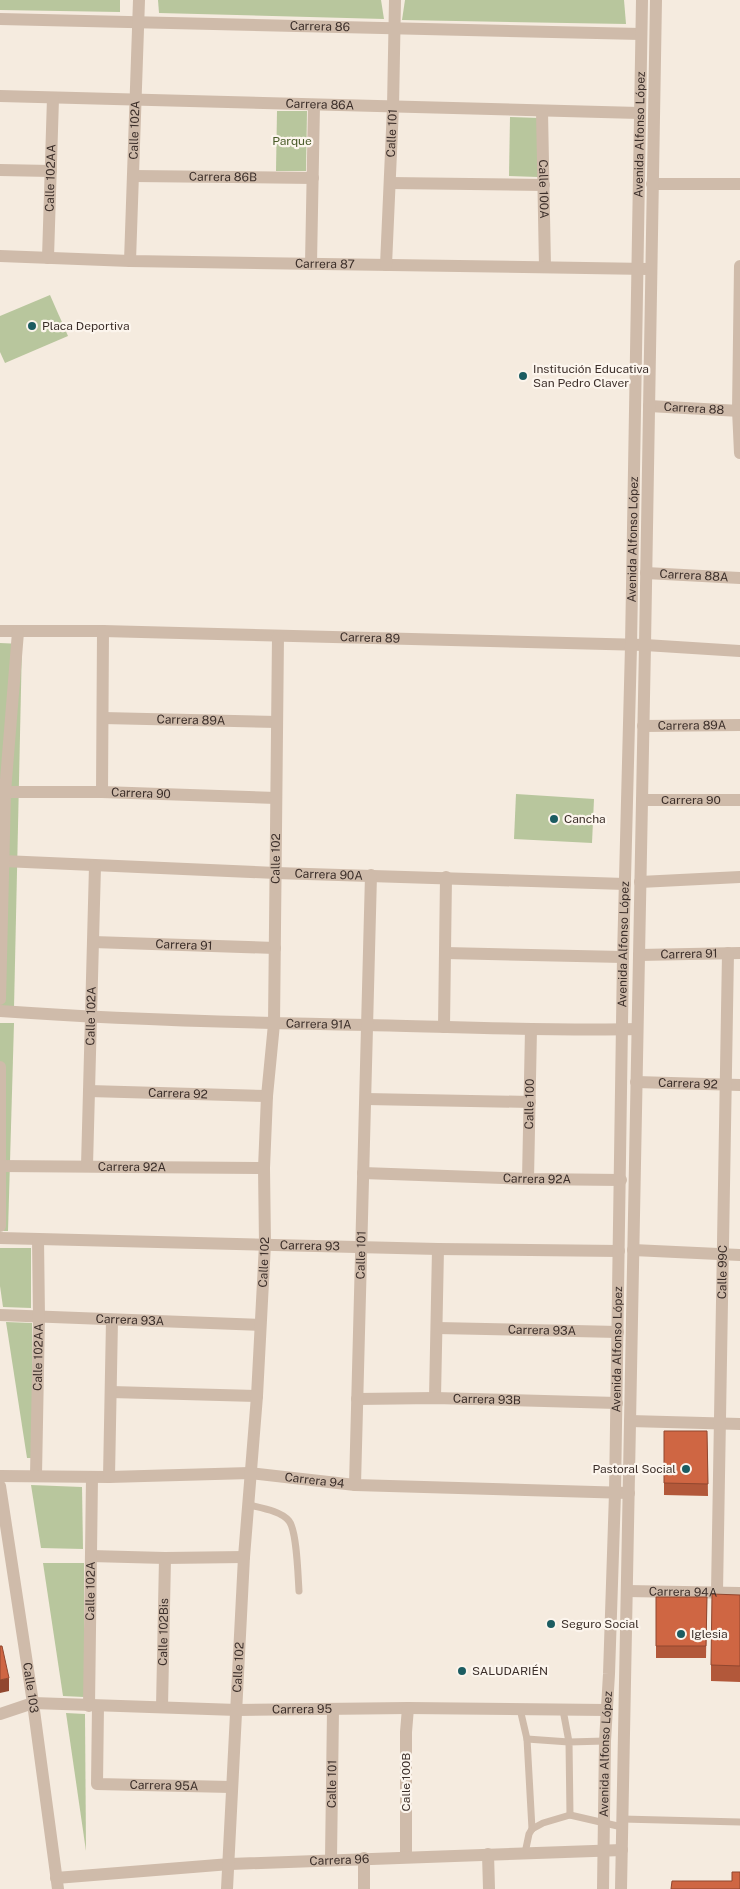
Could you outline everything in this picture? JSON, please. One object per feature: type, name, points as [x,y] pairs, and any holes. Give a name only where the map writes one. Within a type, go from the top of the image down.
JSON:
[{"type":"street","name":"Calle 102A","points":[[130,261],[139,0]]},
{"type":"street","name":"Calle 101","points":[[386,265],[393,106],[395,0]]},
{"type":"street","name":"Avenida Alfonso López","points":[[603,1889],[605,1741],[609,1674],[617,1403],[624,884],[631,646],[642,0]]},
{"type":"street","name":"Avenida Alfonso López","points":[[621,1889],[656,0]]},
{"type":"street","name":"Carrera 86","points":[[0,19],[641,34]]},
{"type":"street","name":"Carrera 86A","points":[[0,96],[640,113]]},
{"type":"street","name":"Calle 102AA","points":[[48,258],[53,98]]},
{"type":"street","points":[[311,264],[314,105]]},
{"type":"street","name":"Calle 100A","points":[[542,111],[545,267]]},
{"type":"street","points":[[0,170],[51,171]]},
{"type":"street","name":"Carrera 86B","points":[[133,176],[313,178]]},
{"type":"street","points":[[390,183],[544,185]]},
{"type":"street","points":[[652,184],[740,184]]},
{"type":"street","name":"Carrera 87","points":[[0,256],[130,261],[651,269]]},
{"type":"street","points":[[740,266],[740,453]]},
{"type":"street","name":"Carrera 88","points":[[649,406],[739,410]]},
{"type":"street","name":"Carrera 88A","points":[[646,573],[740,578]]},
{"type":"street","name":"Carrera 89","points":[[0,631],[645,645],[740,651]]},
{"type":"street","points":[[0,999],[5,792],[18,632]]},
{"type":"street","points":[[102,792],[103,632]]},
{"type":"street","name":"Calle 102","points":[[227,1889],[230,1864],[231,1787],[237,1710],[244,1557],[257,1396],[265,1244],[264,1168],[266,1096],[274,1024],[278,636]]},
{"type":"street","name":"Carrera 89A","points":[[102,718],[277,722]]},
{"type":"street","name":"Carrera 89A","points":[[644,726],[740,725]]},
{"type":"street","name":"Carrera 90","points":[[5,792],[102,792],[276,798]]},
{"type":"street","name":"Carrera 90","points":[[642,800],[740,800]]},
{"type":"street","name":"Carrera 90A","points":[[4,861],[276,873],[624,884]]},
{"type":"street","name":"Calle 102A","points":[[87,1166],[95,866]]},
{"type":"street","name":"Calle 101","points":[[355,1485],[371,875]]},
{"type":"street","points":[[444,1027],[446,877]]},
{"type":"street","points":[[640,882],[740,877]]},
{"type":"street","name":"Carrera 91","points":[[93,942],[274,948]]},
{"type":"street","points":[[445,953],[623,957]]},
{"type":"street","name":"Carrera 91","points":[[639,955],[734,953]]},
{"type":"street","name":"Calle 99C","points":[[717,1592],[725,1086],[734,953]]},
{"type":"street","name":"Carrera 91A","points":[[0,1011],[91,1017],[274,1024],[637,1029]]},
{"type":"street","name":"Calle 100","points":[[528,1180],[531,1029]]},
{"type":"street","points":[[0,1067],[0,1226]]},
{"type":"street","name":"Carrera 92","points":[[636,1082],[740,1086]]},
{"type":"street","name":"Carrera 92","points":[[89,1091],[266,1096]]},
{"type":"street","points":[[366,1099],[530,1102]]},
{"type":"street","name":"Carrera 92A","points":[[0,1166],[264,1168]]},
{"type":"street","name":"Carrera 92A","points":[[363,1173],[528,1180],[621,1180]]},
{"type":"street","name":"Carrera 93","points":[[0,1238],[438,1249],[619,1251]]},
{"type":"street","name":"Calle 102AA","points":[[36,1476],[39,1317],[38,1239]]},
{"type":"street","points":[[434,1398],[438,1249]]},
{"type":"street","points":[[633,1250],[740,1255]]},
{"type":"street","name":"Carrera 93A","points":[[0,1315],[260,1325]]},
{"type":"street","points":[[109,1477],[112,1320]]},
{"type":"street","name":"Carrera 93A","points":[[437,1328],[618,1332]]},
{"type":"street","points":[[111,1392],[257,1396]]},
{"type":"street","name":"Carrera 93B","points":[[357,1399],[434,1398],[617,1403]]},
{"type":"street","points":[[630,1421],[740,1424]]},
{"type":"street","name":"Carrera 94","points":[[0,1476],[109,1477],[250,1473],[355,1485],[629,1493]]},
{"type":"street","name":"Calle 102A","points":[[92,1477],[91,1556],[97,1784]]},
{"type":"street","name":"Calle 103","points":[[0,1486],[33,1703],[57,1883]]},
{"type":"street","points":[[91,1556],[165,1558],[244,1557]]},
{"type":"street","name":"Calle 102Bis","points":[[162,1707],[165,1558]]},
{"type":"street","name":"Carrera 94A","points":[[627,1591],[740,1593]]},
{"type":"street","points":[[609,1674],[626,1675]]},
{"type":"street","name":"Carrera 95","points":[[0,1714],[33,1703],[237,1710],[408,1708],[606,1710]]},
{"type":"street","name":"Calle 100B","points":[[406,1857],[406,1732],[408,1708]]},
{"type":"street","name":"Calle 101","points":[[330,1859],[333,1710]]},
{"type":"street","name":"Carrera 95A","points":[[97,1784],[231,1787]]},
{"type":"street","name":"Carrera 96","points":[[57,1883],[230,1864],[622,1850]]},
{"type":"street","points":[[488,1854],[489,1889]]},
{"type":"street","points":[[364,1858],[364,1889]]},
{"type":"lane","points":[[249,1505],[284,1516],[289,1521],[293,1532],[300,1591]]},
{"type":"lane","points":[[520,1709],[527,1739],[532,1829]]},
{"type":"lane","points":[[563,1710],[569,1742],[570,1815]]},
{"type":"lane","points":[[527,1739],[569,1742],[605,1741]]},
{"type":"lane","points":[[525,1853],[532,1829],[543,1823],[570,1815],[604,1823],[740,1822]]},
{"type":"green space","points":[[0,0],[120,0],[120,12],[0,10]]},
{"type":"green space","points":[[158,0],[381,0],[384,19],[159,13]]},
{"type":"green space","points":[[405,0],[624,0],[626,24],[402,20]]},
{"type":"green space","name":"Parque","points":[[277,111],[307,111],[306,171],[276,171]]},
{"type":"green space","points":[[510,117],[540,118],[538,177],[509,176]]},
{"type":"green space","name":"Placa Deportiva","points":[[50,295],[68,336],[5,363],[0,352],[0,316]]},
{"type":"green space","points":[[0,643],[22,644],[14,1008],[0,1007]]},
{"type":"green space","name":"Cancha","points":[[516,794],[594,799],[592,843],[514,839]]},
{"type":"green space","points":[[0,1023],[14,1023],[8,1231],[0,1231]]},
{"type":"green space","points":[[0,1248],[31,1248],[31,1308],[3,1307],[0,1286]]},
{"type":"green space","points":[[6,1322],[32,1323],[33,1458],[27,1458]]},
{"type":"green space","points":[[31,1485],[82,1487],[83,1549],[41,1548]]},
{"type":"green space","points":[[43,1563],[84,1563],[84,1697],[63,1696]]},
{"type":"green space","points":[[66,1713],[85,1714],[86,1851]]},
{"type":"building","name":"Pastoral Social","points":[[664,1431],[707,1431],[708,1484],[664,1483]]},
{"type":"building","points":[[712,1594],[740,1595],[740,1666],[711,1665]]},
{"type":"building","name":"Iglesia","points":[[656,1597],[707,1597],[706,1646],[656,1646]]},
{"type":"building","points":[[0,1646],[2,1646],[9,1678],[0,1680]]},
{"type":"building","points":[[732,1872],[740,1872],[740,1889],[671,1889],[672,1881],[732,1881]]},
{"type":"place","name":"Placa Deportiva","points":[[32,326]]},
{"type":"place","name":"Institución Educativa San Pedro Claver","points":[[523,376]]},
{"type":"place","name":"Cancha","points":[[554,819]]},
{"type":"place","name":"Pastoral Social","points":[[686,1469]]},
{"type":"place","name":"Seguro Social","points":[[551,1624]]},
{"type":"place","name":"Iglesia","points":[[681,1634]]},
{"type":"place","name":"SALUDARIÉN","points":[[462,1671]]}]
